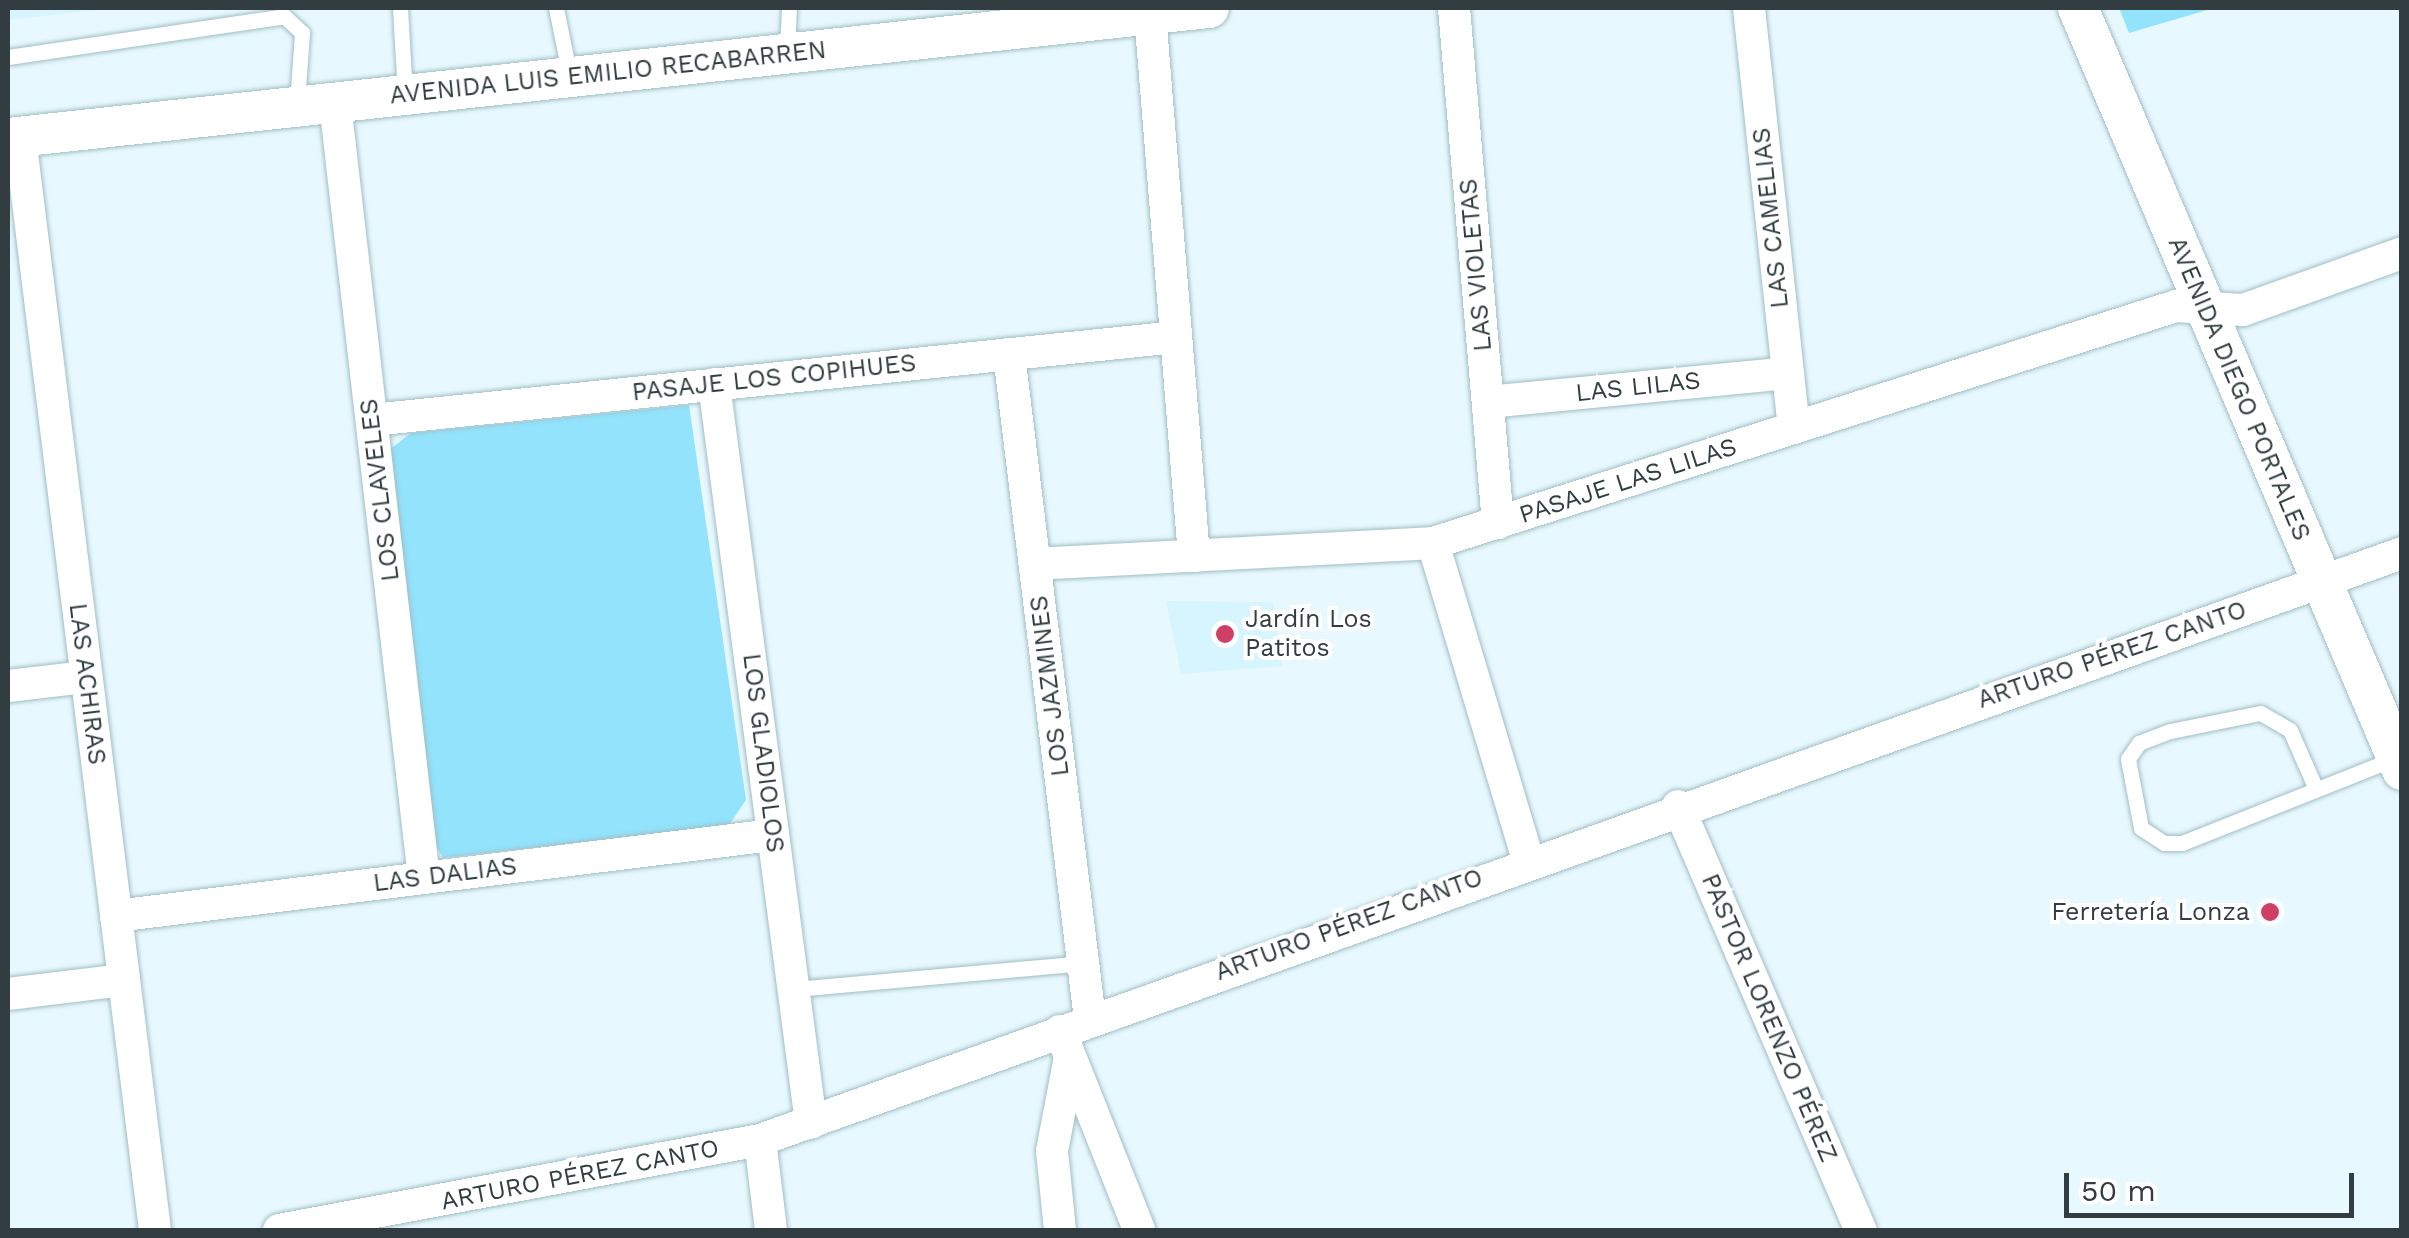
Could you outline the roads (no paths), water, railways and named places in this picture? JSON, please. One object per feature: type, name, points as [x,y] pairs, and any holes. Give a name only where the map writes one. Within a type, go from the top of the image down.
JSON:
[{"type":"street","name":"AVENIDA LUIS EMILIO RECABARREN","points":[[14,138],[787,54],[1057,16],[1210,8]]},
{"type":"street","name":"LAS VIOLETAS","points":[[1454,8],[1498,523]]},
{"type":"street","name":"LAS CAMELIAS","points":[[1749,8],[1794,428]]},
{"type":"street","name":"AVENIDA DIEGO PORTALES","points":[[2078,8],[2399,764]]},
{"type":"street","points":[[1150,14],[1194,556]]},
{"type":"street","name":"LOS CLAVELES","points":[[316,105],[372,420],[424,878]]},
{"type":"street","name":"LAS ACHIRAS","points":[[14,138],[155,1230]]},
{"type":"street","name":"PASAJE LAS LILAS","points":[[1035,564],[1433,543],[2176,306],[2242,310],[2402,253]]},
{"type":"street","name":"PASAJE LOS COPIHUES","points":[[372,420],[1176,337]]},
{"type":"street","name":"LOS JAZMINES","points":[[1009,354],[1083,963],[1052,1150],[1060,1230]]},
{"type":"street","name":"LAS LILAS","points":[[1488,402],[1788,373]]},
{"type":"street","name":"LOS GLADIOLOS","points":[[714,384],[810,1123]]},
{"type":"street","points":[[1433,543],[1528,860]]},
{"type":"street","name":"ARTURO PÉREZ CANTO","points":[[278,1230],[463,1214],[760,1140],[1073,1036],[1528,860],[2402,554]]},
{"type":"street","points":[[8,686],[86,678]]},
{"type":"street","name":"PASTOR LORENZO PÉREZ","points":[[1678,806],[1860,1230]]},
{"type":"street","name":"LAS DALIAS","points":[[116,916],[773,835]]},
{"type":"street","points":[[8,994],[124,980]]},
{"type":"street","points":[[1073,1036],[1139,1230]]},
{"type":"street","points":[[760,1140],[771,1230]]},
{"type":"lane","points":[[400,8],[406,95]]},
{"type":"lane","points":[[556,8],[570,77]]},
{"type":"lane","points":[[787,54],[789,8]]},
{"type":"lane","points":[[8,57],[284,16],[302,33],[316,105]]},
{"type":"lane","points":[[2316,790],[2290,730],[2260,714],[2170,731],[2140,743],[2128,759],[2141,828],[2164,843],[2399,764]]},
{"type":"lane","points":[[793,989],[1083,963]]},
{"type":"place","name":"Jardín Los Patitos","points":[[1225,634]]},
{"type":"place","name":"Ferretería Lonza","points":[[2270,912]]}]
